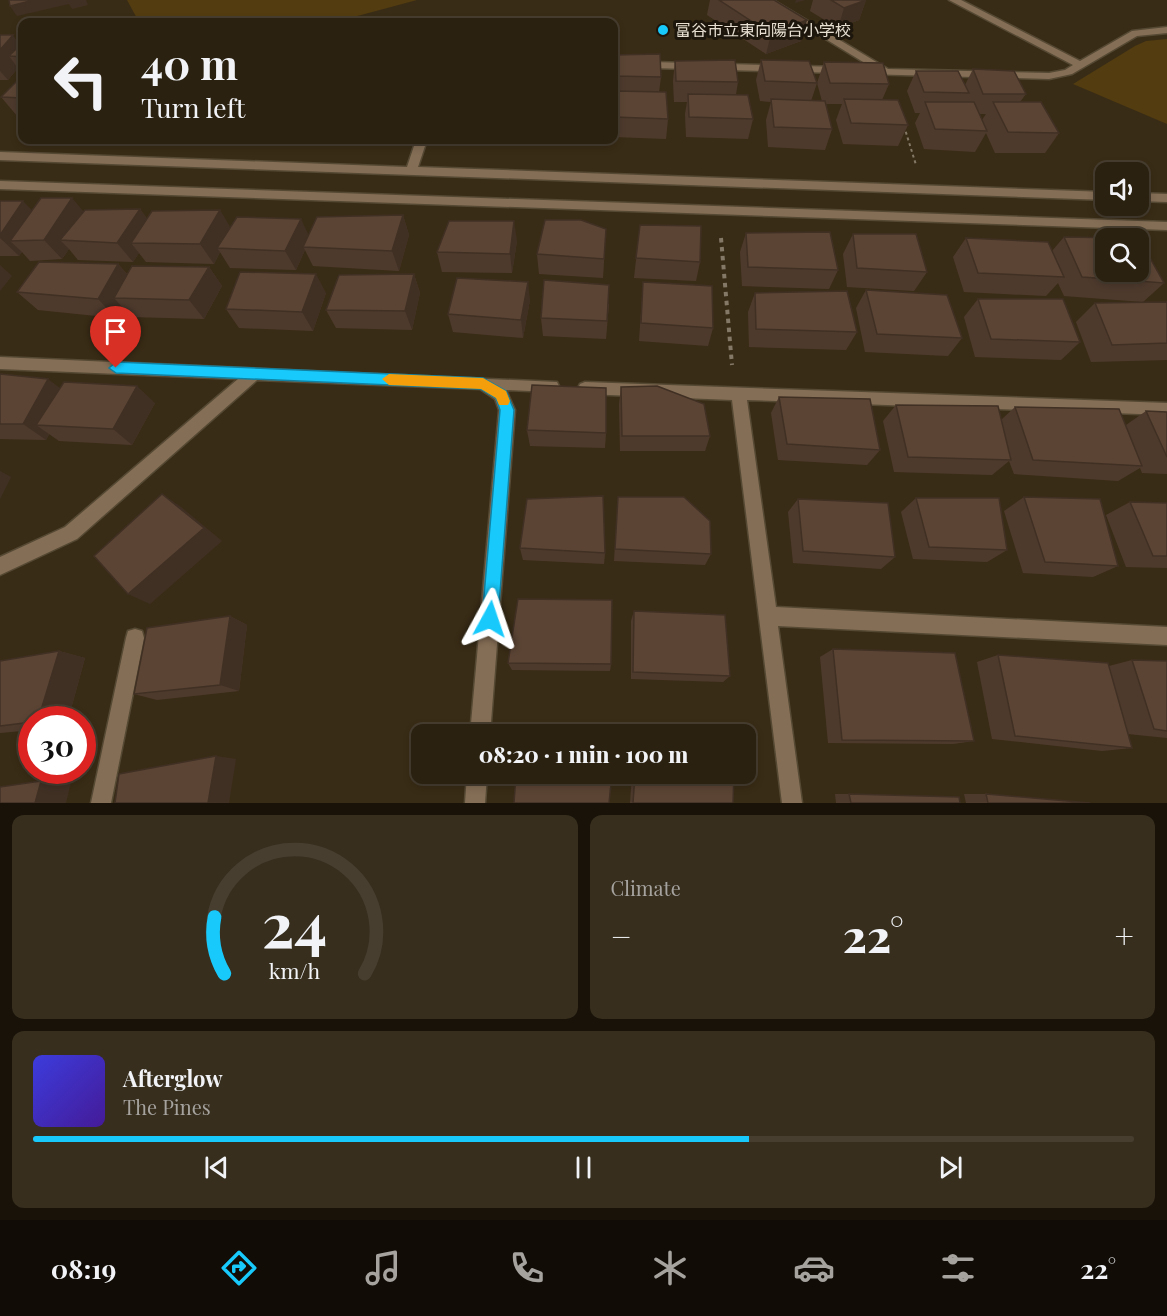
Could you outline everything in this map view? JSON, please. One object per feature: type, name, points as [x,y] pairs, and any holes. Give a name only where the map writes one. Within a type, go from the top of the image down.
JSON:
[{"type":"street","points":[[767,0],[885,72]]},
{"type":"street","points":[[954,0],[1080,65]]},
{"type":"street","points":[[618,64],[1049,76],[1068,72],[1135,33],[1167,30]]},
{"type":"street","points":[[411,172],[420,144]]},
{"type":"street","points":[[0,156],[1095,196]]},
{"type":"street","points":[[0,185],[1167,226]]},
{"type":"street","points":[[1149,197],[1167,198]]},
{"type":"street","points":[[0,363],[739,395],[1167,409]]},
{"type":"street","points":[[0,566],[71,533],[255,374]]},
{"type":"street","points":[[481,724],[507,410],[501,395],[483,383]]},
{"type":"street","points":[[739,395],[792,803]]},
{"type":"street","points":[[768,616],[1167,636]]},
{"type":"street","points":[[101,803],[135,638]]},
{"type":"street","points":[[475,803],[476,784]]},
{"type":"path","points":[[903,125],[917,168]]},
{"type":"path","points":[[721,238],[730,357],[739,395]]},
{"type":"shaded area","points":[[127,0],[417,0],[350,18],[137,18]]},
{"type":"shaded area","points":[[1167,39],[1167,124],[1073,84],[1135,46],[1146,41]]},
{"type":"building","points":[[9,0],[34,0],[10,6]]},
{"type":"building","points":[[719,0],[774,0],[807,20],[771,34]]},
{"type":"building","points":[[831,0],[866,0],[844,8]]},
{"type":"building","points":[[0,35],[13,35],[0,50]]},
{"type":"building","points":[[18,47],[18,57],[9,56]]},
{"type":"building","points":[[660,54],[661,77],[618,76],[618,55]]},
{"type":"building","points":[[735,60],[738,82],[676,81],[675,61]]},
{"type":"building","points":[[761,60],[809,61],[817,83],[765,81]]},
{"type":"building","points":[[824,62],[883,63],[889,84],[830,83]]},
{"type":"building","points":[[973,69],[1014,71],[1026,94],[983,94]]},
{"type":"building","points":[[916,71],[958,71],[969,93],[924,92]]},
{"type":"building","points":[[18,80],[18,98],[1,97]]},
{"type":"building","points":[[618,91],[666,92],[668,119],[618,117]]},
{"type":"building","points":[[688,94],[748,95],[753,119],[689,117]]},
{"type":"building","points":[[771,99],[825,101],[832,129],[774,127]]},
{"type":"building","points":[[844,99],[898,100],[908,125],[851,123]]},
{"type":"building","points":[[925,102],[974,102],[987,131],[935,129]]},
{"type":"building","points":[[993,102],[1041,102],[1059,133],[1008,132]]},
{"type":"building","points":[[41,198],[72,198],[44,240],[10,241]]},
{"type":"building","points":[[0,201],[23,201],[0,235]]},
{"type":"building","points":[[140,209],[117,243],[60,240],[85,210]]},
{"type":"building","points":[[220,210],[200,244],[131,243],[152,211]]},
{"type":"building","points":[[403,215],[392,251],[303,247],[317,217]]},
{"type":"building","points":[[237,217],[301,219],[285,251],[217,248]]},
{"type":"building","points":[[545,220],[581,220],[606,229],[604,259],[537,254]]},
{"type":"building","points":[[449,221],[514,221],[510,254],[437,252]]},
{"type":"building","points":[[640,225],[701,226],[700,262],[636,258]]},
{"type":"building","points":[[830,232],[838,270],[748,267],[746,233]]},
{"type":"building","points":[[853,234],[916,234],[927,272],[857,268]]},
{"type":"building","points":[[1064,237],[1095,238],[1095,278],[1082,277]]},
{"type":"building","points":[[966,238],[1048,242],[1064,277],[978,273]]},
{"type":"building","points":[[1149,258],[1150,258],[1164,283],[1149,282]]},
{"type":"building","points":[[39,262],[118,264],[98,299],[17,292]]},
{"type":"building","points":[[132,266],[209,267],[189,300],[114,298]]},
{"type":"building","points":[[240,272],[316,274],[302,312],[226,309]]},
{"type":"building","points":[[414,274],[405,311],[326,310],[339,275]]},
{"type":"building","points":[[457,278],[528,282],[521,320],[448,314]]},
{"type":"building","points":[[544,280],[609,285],[607,321],[541,318]]},
{"type":"building","points":[[643,282],[712,286],[713,328],[641,323]]},
{"type":"building","points":[[866,290],[947,295],[962,338],[877,334]]},
{"type":"building","points":[[847,291],[857,332],[756,329],[755,293]]},
{"type":"building","points":[[978,299],[1063,299],[1080,342],[991,339]]},
{"type":"building","points":[[1167,302],[1167,343],[1112,345],[1095,303]]},
{"type":"building","points":[[0,374],[48,379],[23,424],[0,424]]},
{"type":"building","points":[[64,382],[137,386],[113,429],[36,425]]},
{"type":"building","points":[[532,385],[606,388],[606,433],[527,430]]},
{"type":"building","points":[[657,386],[704,404],[710,436],[622,436],[621,387]]},
{"type":"building","points":[[779,397],[870,399],[880,450],[787,444]]},
{"type":"building","points":[[896,405],[998,406],[1011,460],[908,457]]},
{"type":"building","points":[[1015,407],[1119,409],[1142,466],[1033,460]]},
{"type":"building","points":[[1146,411],[1167,412],[1167,457]]},
{"type":"building","points":[[162,494],[204,528],[128,594],[94,556]]},
{"type":"building","points":[[603,496],[605,553],[520,548],[527,499]]},
{"type":"building","points":[[618,497],[684,497],[710,521],[711,554],[615,549]]},
{"type":"building","points":[[1024,497],[1100,499],[1118,566],[1045,562]]},
{"type":"building","points":[[916,498],[999,498],[1007,550],[929,547]]},
{"type":"building","points":[[798,499],[888,503],[895,557],[803,551]]},
{"type":"building","points":[[1130,502],[1167,503],[1167,556],[1153,556]]},
{"type":"building","points":[[518,599],[612,600],[611,664],[508,663]]},
{"type":"building","points":[[634,611],[725,615],[730,676],[633,672]]},
{"type":"building","points":[[230,616],[220,685],[134,694],[147,628]]},
{"type":"building","points":[[833,649],[955,653],[974,741],[842,740]]},
{"type":"building","points":[[59,651],[42,706],[18,706],[18,724],[0,726],[0,661]]},
{"type":"building","points":[[998,655],[1108,663],[1132,748],[1015,736]]},
{"type":"building","points":[[1132,660],[1167,661],[1167,731],[1154,729]]},
{"type":"building","points":[[216,756],[208,803],[115,803],[119,774]]},
{"type":"building","points":[[40,784],[35,803],[0,803],[0,787]]},
{"type":"building","points":[[515,784],[611,784],[609,803],[514,803]]},
{"type":"building","points":[[634,784],[734,784],[733,803],[633,803]]},
{"type":"building","points":[[849,794],[959,797],[960,803],[851,803]]},
{"type":"building","points":[[986,794],[1090,803],[988,803]]},
{"type":"slow traffic","points":[[389,379],[483,383],[501,395],[504,401]]},
{"type":"place","name":"富谷市立東向陽台小学校","points":[[663,30]]},
{"type":"route","points":[[116,368],[483,383],[501,395],[507,410],[490,619]]}]
